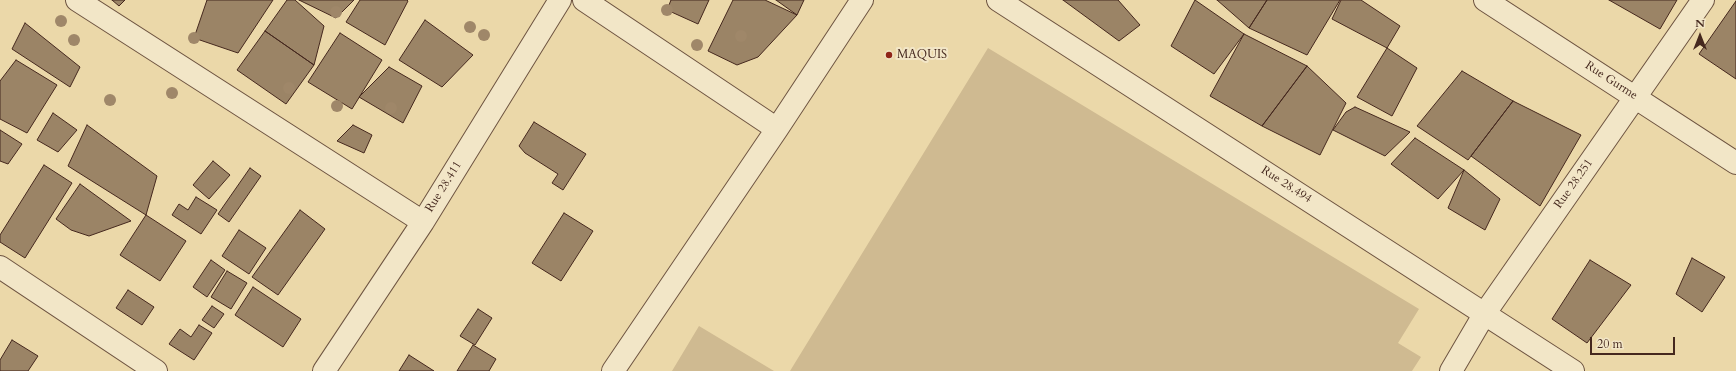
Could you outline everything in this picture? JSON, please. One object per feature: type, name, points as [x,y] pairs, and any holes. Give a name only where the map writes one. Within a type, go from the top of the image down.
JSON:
[{"type":"street","points":[[77,0],[423,222]]},
{"type":"street","name":"Rue 28.411","points":[[324,371],[423,222],[560,0]]},
{"type":"street","points":[[584,0],[777,129]]},
{"type":"street","points":[[613,371],[777,129],[862,0]]},
{"type":"street","name":"Rue 28.494","points":[[998,0],[1573,371]]},
{"type":"street","name":"Rue Gurme","points":[[1485,0],[1736,163]]},
{"type":"street","name":"Rue 28.251","points":[[1451,371],[1485,313],[1703,0]]},
{"type":"street","points":[[0,267],[156,371]]},
{"type":"shaded area","points":[[988,48],[1419,309],[1398,343],[1421,357],[1412,371],[790,371]]},
{"type":"shaded area","points":[[699,326],[774,371],[672,371]]},
{"type":"building","points":[[112,0],[125,0],[119,6]]},
{"type":"building","points":[[207,0],[273,0],[238,53],[194,38]]},
{"type":"building","points":[[287,0],[295,0],[324,26],[314,65],[265,31]]},
{"type":"building","points":[[299,0],[354,0],[336,18]]},
{"type":"building","points":[[360,0],[408,1],[385,45],[346,22]]},
{"type":"building","points":[[671,0],[709,0],[698,24],[667,10]]},
{"type":"building","points":[[733,0],[765,0],[797,15],[758,57],[737,65],[708,51]]},
{"type":"building","points":[[776,0],[804,0],[797,15]]},
{"type":"building","points":[[1063,0],[1118,0],[1140,25],[1119,41]]},
{"type":"building","points":[[1195,0],[1244,34],[1214,74],[1171,46]]},
{"type":"building","points":[[1217,0],[1267,0],[1249,28]]},
{"type":"building","points":[[1267,0],[1340,0],[1307,55],[1249,28]]},
{"type":"building","points":[[1341,0],[1361,0],[1400,26],[1387,48],[1332,19]]},
{"type":"building","points":[[1609,0],[1677,0],[1660,29]]},
{"type":"building","points":[[1736,1],[1736,79],[1699,54]]},
{"type":"building","points":[[425,20],[473,55],[442,87],[399,60]]},
{"type":"building","points":[[25,23],[80,67],[70,87],[12,49]]},
{"type":"building","points":[[265,31],[314,65],[286,104],[237,70]]},
{"type":"building","points":[[340,33],[382,60],[352,109],[308,82]]},
{"type":"building","points":[[1244,34],[1307,66],[1262,126],[1210,96]]},
{"type":"building","points":[[1387,48],[1417,68],[1392,116],[1357,97]]},
{"type":"building","points":[[16,60],[57,85],[27,133],[0,119],[0,81]]},
{"type":"building","points":[[1307,66],[1346,103],[1320,155],[1262,126]]},
{"type":"building","points":[[389,67],[422,86],[403,123],[359,97]]},
{"type":"building","points":[[1462,71],[1513,101],[1468,160],[1417,126]]},
{"type":"building","points":[[1513,101],[1581,135],[1540,206],[1471,156]]},
{"type":"building","points":[[1355,107],[1410,132],[1385,156],[1333,130],[1346,112]]},
{"type":"building","points":[[53,113],[77,130],[58,152],[37,140]]},
{"type":"building","points":[[534,122],[586,154],[563,190],[552,183],[558,174],[525,153],[519,146]]},
{"type":"building","points":[[87,125],[157,176],[146,215],[68,166]]},
{"type":"building","points":[[353,125],[372,135],[364,153],[337,141]]},
{"type":"building","points":[[0,130],[22,144],[8,164],[0,161]]},
{"type":"building","points":[[1415,138],[1464,170],[1438,199],[1391,164]]},
{"type":"building","points":[[213,161],[230,175],[209,199],[193,185]]},
{"type":"building","points":[[44,165],[72,183],[25,258],[0,242],[0,235]]},
{"type":"building","points":[[250,168],[261,176],[229,222],[218,214]]},
{"type":"building","points":[[1464,170],[1500,199],[1485,230],[1448,208]]},
{"type":"building","points":[[80,184],[131,221],[89,236],[71,230],[56,219]]},
{"type":"building","points":[[196,197],[217,210],[201,234],[172,215],[179,204],[188,210]]},
{"type":"building","points":[[300,210],[325,229],[278,295],[252,277]]},
{"type":"building","points":[[564,213],[593,231],[561,281],[532,263]]},
{"type":"building","points":[[146,215],[186,241],[160,281],[120,255]]},
{"type":"building","points":[[239,230],[266,248],[249,274],[222,256]]},
{"type":"building","points":[[1692,258],[1725,277],[1702,312],[1676,294]]},
{"type":"building","points":[[211,260],[225,270],[207,297],[193,287]]},
{"type":"building","points":[[1590,260],[1631,285],[1587,343],[1552,319]]},
{"type":"building","points":[[227,271],[247,283],[231,309],[211,297]]},
{"type":"building","points":[[253,287],[301,319],[283,347],[235,315]]},
{"type":"building","points":[[128,290],[154,307],[142,325],[116,308]]},
{"type":"building","points":[[212,306],[224,314],[214,328],[202,320]]},
{"type":"building","points":[[478,309],[492,318],[475,345],[460,336]]},
{"type":"building","points":[[199,325],[212,333],[194,360],[169,344],[180,329],[191,337]]},
{"type":"building","points":[[12,340],[38,356],[28,371],[0,371],[0,360]]},
{"type":"building","points":[[473,345],[496,359],[489,371],[457,371]]},
{"type":"building","points":[[409,355],[434,371],[399,371]]},
{"type":"place","name":"MAQUIS","points":[[889,55]]}]
